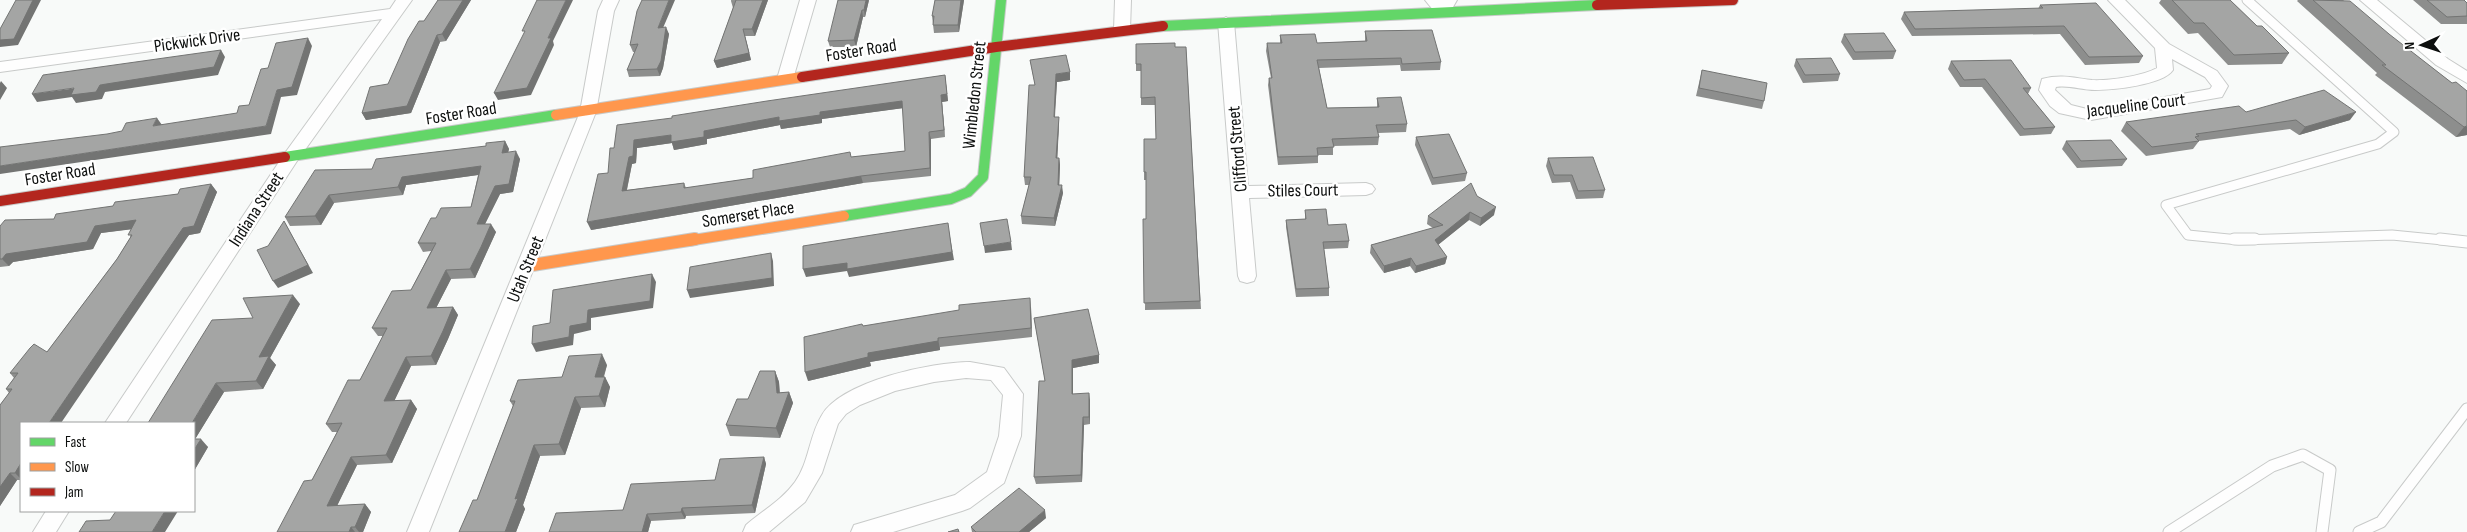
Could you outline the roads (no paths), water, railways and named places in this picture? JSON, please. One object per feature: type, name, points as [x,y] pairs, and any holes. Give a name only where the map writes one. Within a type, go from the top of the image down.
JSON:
[{"type":"street","name":"Utah Street","points":[[418,532],[588,112],[606,11],[611,0]]},
{"type":"street","points":[[785,79],[808,0]]},
{"type":"street","name":"Wimbledon Street","points":[[973,190],[983,177],[1001,0]]},
{"type":"street","points":[[1122,30],[1123,0]]},
{"type":"street","name":"Foster Road","points":[[0,201],[588,112],[785,79],[996,47],[1155,26],[1442,4],[1733,0]]},
{"type":"street","name":"Jacqueline Court","points":[[2116,0],[2163,47],[2211,74],[2220,86],[2216,94],[2091,115],[2072,112],[2055,104],[2047,90],[2048,83],[2068,80],[2094,85],[2151,78],[2165,70],[2163,47]]},
{"type":"street","points":[[2368,0],[2442,62],[2467,78]]},
{"type":"street","name":"Pickwick Drive","points":[[0,67],[399,6]]},
{"type":"street","name":"Indiana Street","points":[[116,422],[291,157],[399,6]]},
{"type":"street","name":"Clifford Street","points":[[1226,22],[1247,276]]},
{"type":"street","name":"Stiles Court","points":[[1241,192],[1366,189]]},
{"type":"street","name":"Somerset Place","points":[[526,266],[954,199],[973,190]]},
{"type":"street","points":[[754,532],[765,520],[790,505],[808,480],[830,417],[854,397],[913,378],[967,370],[997,373],[1013,394],[1010,436],[996,477],[962,502],[862,532]]},
{"type":"street","points":[[44,532],[57,512]]},
{"type":"lane","points":[[2247,0],[2394,132],[2378,144],[2166,205],[2188,236],[2239,240],[2392,236],[2467,242]]},
{"type":"lane","points":[[2358,532],[2381,522],[2467,409]]},
{"type":"lane","points":[[2169,532],[2272,466],[2303,455],[2330,470],[2322,532]]}]
